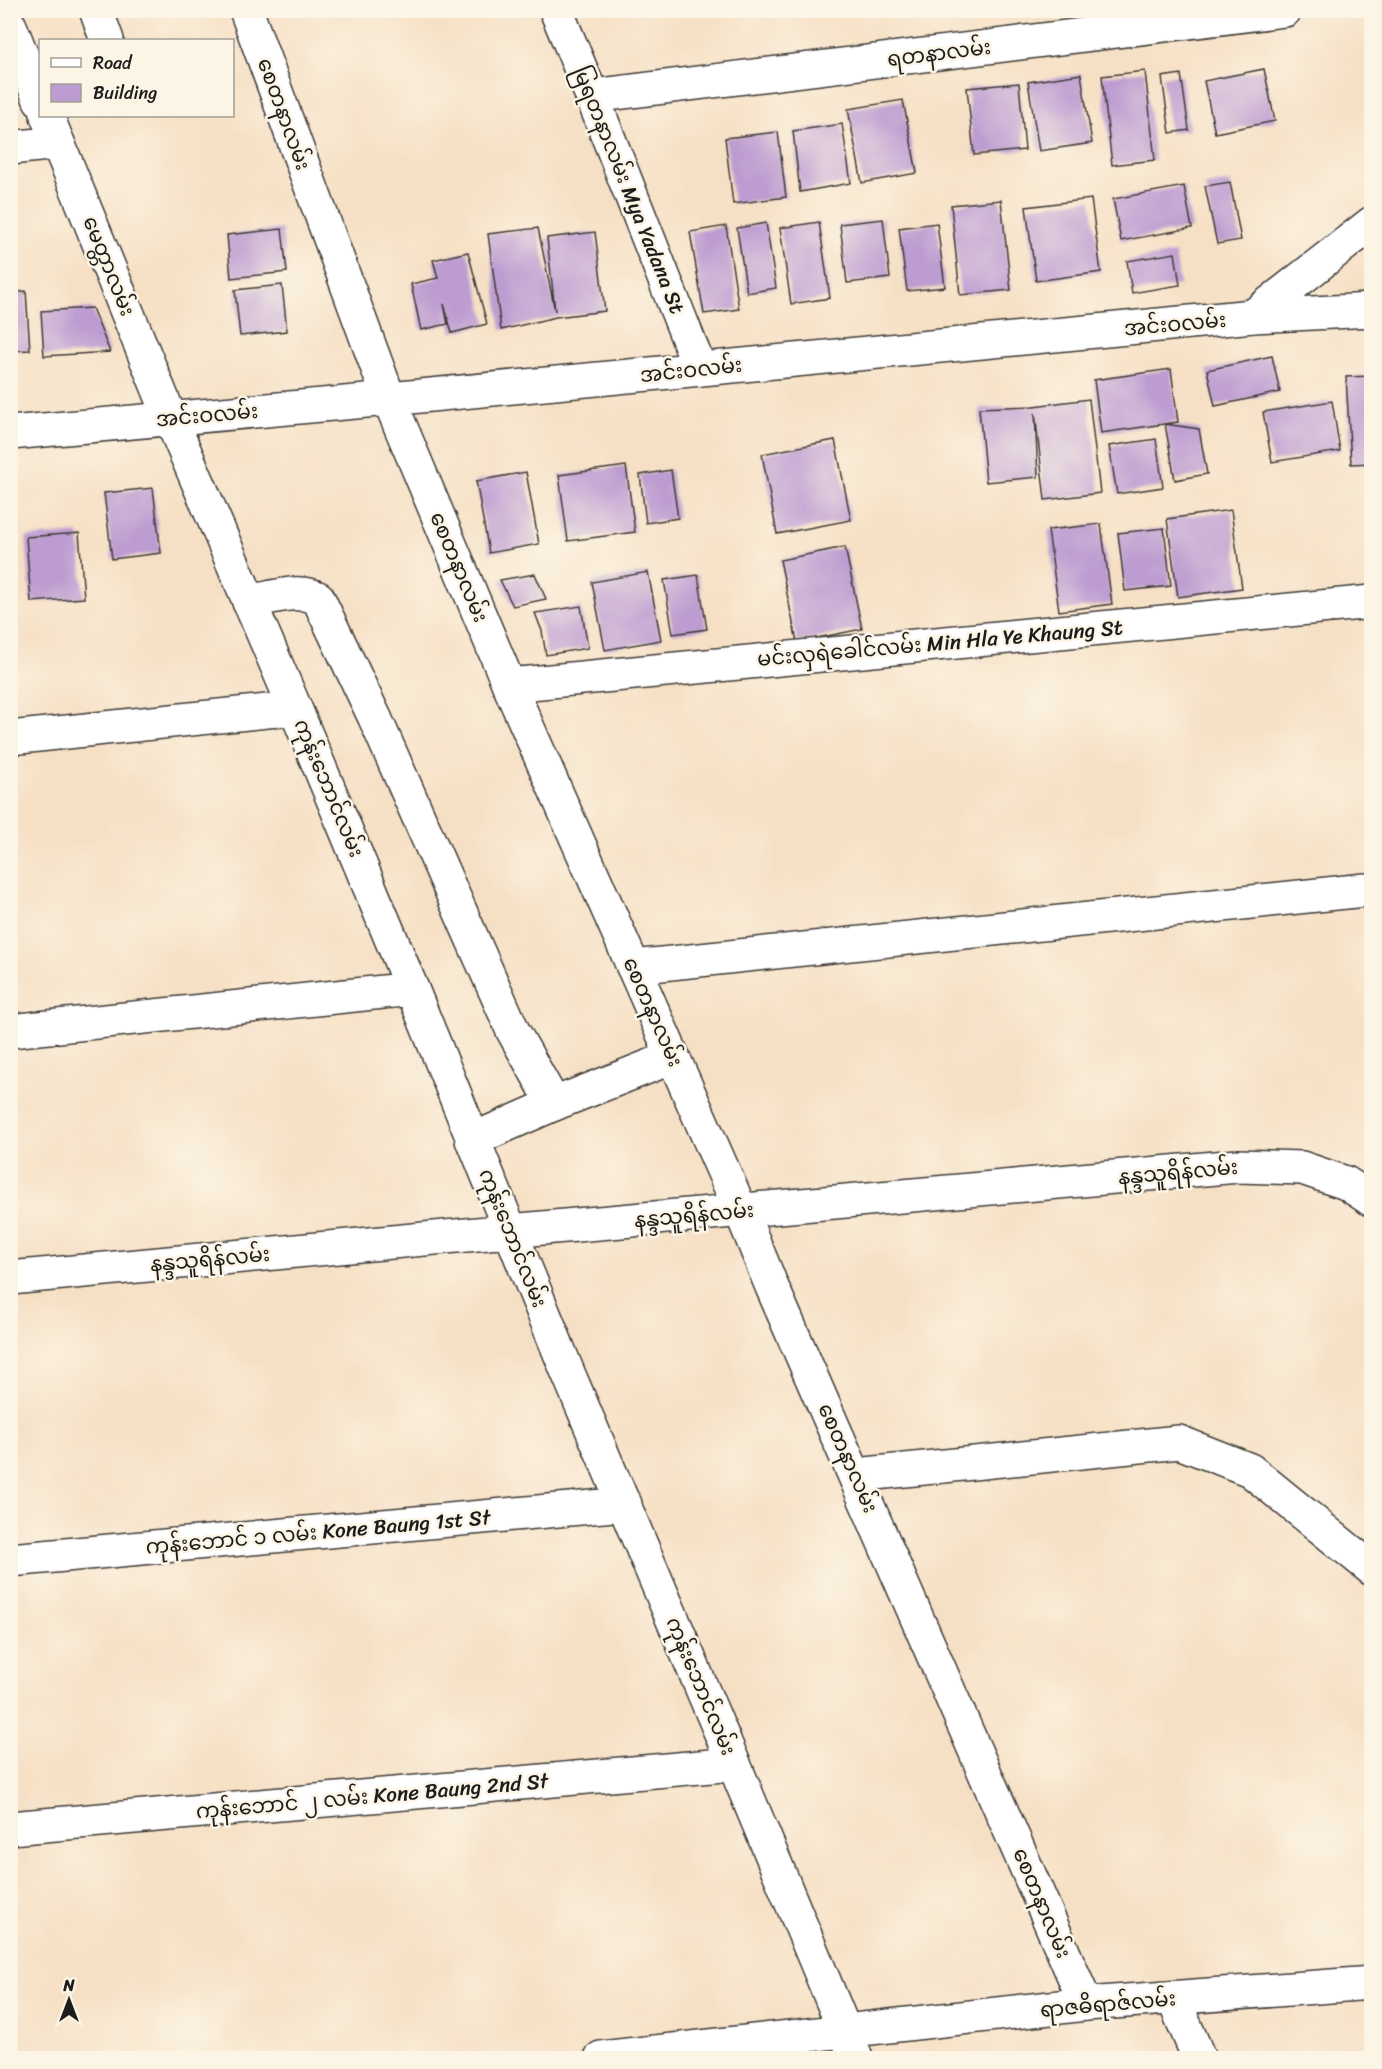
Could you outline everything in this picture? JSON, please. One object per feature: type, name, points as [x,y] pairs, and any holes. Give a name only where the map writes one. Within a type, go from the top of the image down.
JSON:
[{"type":"street","points":[[96,10],[107,39]]},
{"type":"street","name":"စေတနာလမ်း","points":[[246,10],[389,399],[509,684],[1086,2004]]},
{"type":"street","name":"မြရတနာလမ်း Mya Yadana St","points":[[556,10],[700,369]]},
{"type":"street","name":"ရတနာလမ်း","points":[[592,96],[1266,12]]},
{"type":"street","points":[[10,26],[38,88]]},
{"type":"street","points":[[10,148],[53,130]]},
{"type":"street","name":"မေတ္တာလမ်း","points":[[53,130],[170,417]]},
{"type":"street","points":[[1252,316],[1371,223]]},
{"type":"street","name":"အင်းဝလမ်း","points":[[10,433],[1252,316],[1371,310]]},
{"type":"street","name":"ကုန်းဘောင်လမ်း","points":[[170,417],[296,708],[509,1231],[851,2045]]},
{"type":"street","points":[[249,602],[308,593],[318,598],[375,718],[513,1031],[554,1104]]},
{"type":"street","name":"မင်းလှရဲခေါင်လမ်း Min Hla Ye Khaung St","points":[[509,684],[1371,602]]},
{"type":"street","points":[[10,738],[296,708]]},
{"type":"street","points":[[633,967],[1365,890],[1371,892]]},
{"type":"street","points":[[10,1031],[412,989]]},
{"type":"street","points":[[472,1140],[554,1104],[673,1057]]},
{"type":"street","name":"နန္ဒသူရိန်လမ်း","points":[[10,1278],[1238,1166],[1302,1168],[1346,1183],[1371,1200]]},
{"type":"street","points":[[856,1475],[1179,1442],[1250,1470],[1371,1569]]},
{"type":"street","name":"ကုန်းဘောင် ၁ လမ်း Kone Baung 1st St","points":[[10,1560],[625,1504]]},
{"type":"street","name":"ကုန်းဘောင် ၂ လမ်း Kone Baung 2nd St","points":[[10,1828],[734,1764]]},
{"type":"street","name":"ရာဇဓိရာဇ်လမ်း","points":[[601,2058],[851,2045],[1086,2004],[1371,1983]]},
{"type":"street","points":[[1173,1998],[1199,2058]]},
{"type":"building","points":[[1264,69],[1275,121],[1215,133],[1204,81]]},
{"type":"building","points":[[1145,71],[1155,160],[1112,165],[1102,76]]},
{"type":"building","points":[[1081,74],[1092,143],[1039,151],[1028,82]]},
{"type":"building","points":[[1181,74],[1189,130],[1170,133],[1162,77]]},
{"type":"building","points":[[1019,83],[1025,150],[974,155],[967,88]]},
{"type":"building","points":[[903,100],[917,173],[862,183],[848,109]]},
{"type":"building","points":[[842,124],[851,183],[800,192],[793,131]]},
{"type":"building","points":[[778,132],[786,197],[733,204],[725,138]]},
{"type":"building","points":[[1230,182],[1241,240],[1217,244],[1205,186]]},
{"type":"building","points":[[1184,186],[1192,228],[1121,241],[1113,199]]},
{"type":"building","points":[[1091,199],[1101,272],[1036,281],[1026,207]]},
{"type":"building","points":[[1001,200],[1011,290],[960,295],[951,205]]},
{"type":"building","points":[[883,219],[890,278],[847,283],[840,224]]},
{"type":"building","points":[[819,222],[830,298],[791,304],[780,228]]},
{"type":"building","points":[[766,223],[776,288],[747,293],[737,228]]},
{"type":"building","points":[[937,223],[945,287],[907,291],[899,228]]},
{"type":"building","points":[[726,226],[739,309],[704,314],[690,232]]},
{"type":"building","points":[[538,228],[555,311],[547,238],[595,232],[605,311],[556,317],[501,330],[488,234]]},
{"type":"building","points":[[282,229],[287,272],[231,278],[227,235]]},
{"type":"building","points":[[468,252],[487,324],[452,333],[444,304],[448,324],[421,330],[411,284],[438,278],[433,260]]},
{"type":"building","points":[[1175,253],[1180,285],[1132,293],[1127,261]]},
{"type":"building","points":[[282,285],[287,331],[240,336],[235,290]]},
{"type":"building","points":[[26,291],[30,350],[10,351],[10,293]]},
{"type":"building","points":[[92,308],[110,352],[44,356],[41,311]]},
{"type":"building","points":[[1272,356],[1280,392],[1215,406],[1207,370]]},
{"type":"building","points":[[1171,369],[1178,422],[1101,433],[1094,380]]},
{"type":"building","points":[[1372,376],[1372,463],[1351,464],[1346,377]]},
{"type":"building","points":[[1089,399],[1100,493],[1045,500],[1035,413],[1038,477],[986,482],[979,408],[1034,406]]},
{"type":"building","points":[[1332,401],[1340,451],[1272,462],[1263,412]]},
{"type":"building","points":[[1165,424],[1199,429],[1207,474],[1175,480]]},
{"type":"building","points":[[1156,439],[1163,487],[1117,494],[1109,446]]},
{"type":"building","points":[[835,440],[851,520],[777,534],[762,454]]},
{"type":"building","points":[[626,466],[635,532],[568,541],[559,475]]},
{"type":"building","points":[[671,470],[678,518],[646,523],[640,475]]},
{"type":"building","points":[[526,472],[539,544],[489,553],[476,481]]},
{"type":"building","points":[[153,488],[161,553],[112,559],[104,493]]},
{"type":"building","points":[[1231,510],[1242,588],[1178,597],[1167,519]]},
{"type":"building","points":[[1101,524],[1112,604],[1059,611],[1048,530]]},
{"type":"building","points":[[1164,528],[1171,586],[1125,591],[1118,533]]},
{"type":"building","points":[[79,533],[84,598],[31,602],[26,537]]},
{"type":"building","points":[[845,547],[862,629],[797,642],[780,560]]},
{"type":"building","points":[[648,572],[661,640],[605,650],[592,582]]},
{"type":"building","points":[[535,574],[546,599],[513,606],[500,580]]},
{"type":"building","points":[[698,575],[707,629],[673,634],[664,580]]},
{"type":"building","points":[[581,606],[588,648],[546,655],[542,631],[535,613]]}]
